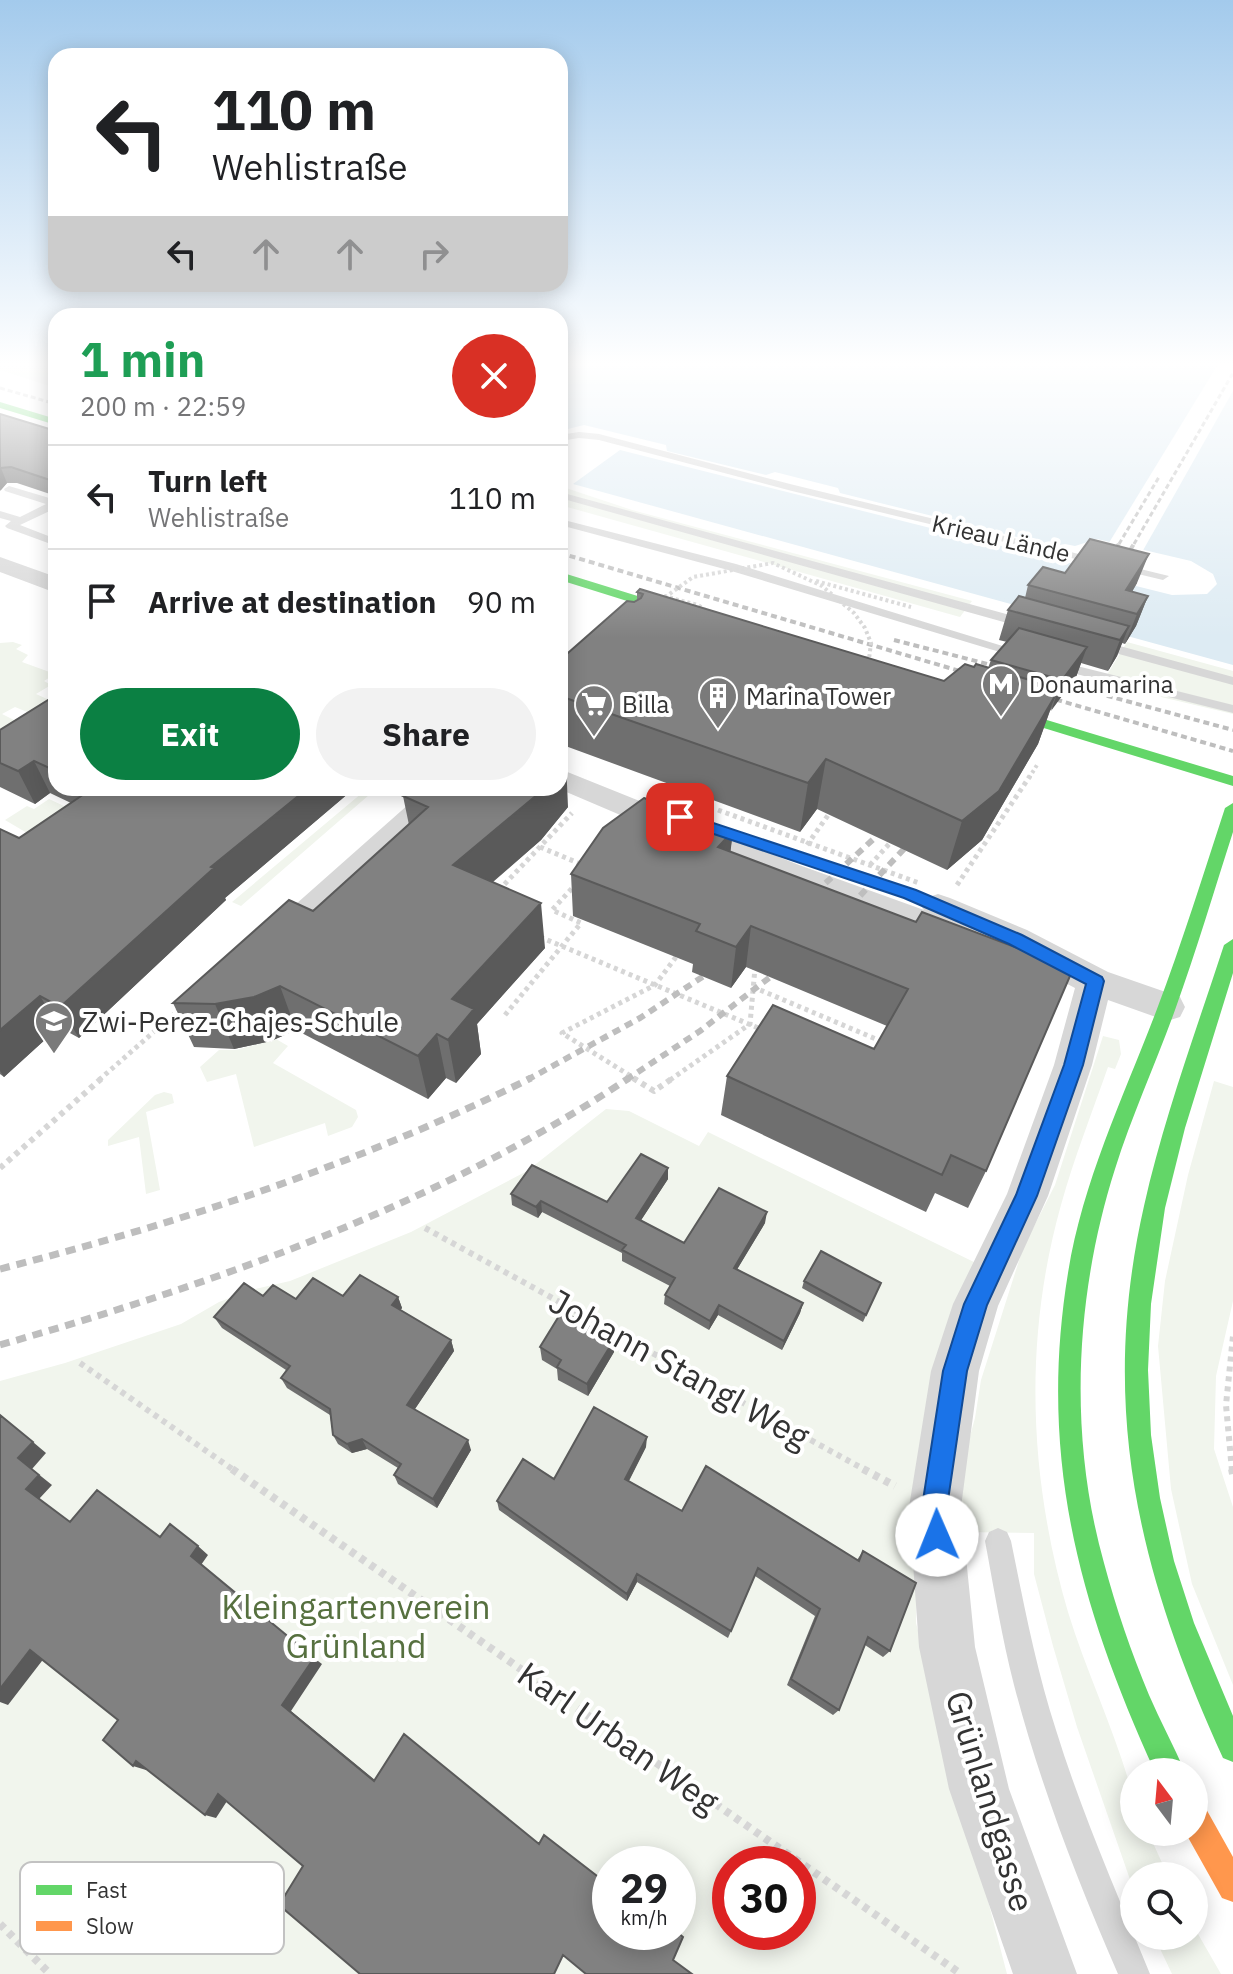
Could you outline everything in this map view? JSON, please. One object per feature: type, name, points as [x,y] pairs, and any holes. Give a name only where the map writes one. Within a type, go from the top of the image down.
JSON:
[{"type":"main road","points":[[568,578],[714,619]]},
{"type":"main road","points":[[963,699],[1233,781]]},
{"type":"main road","points":[[1164,1758],[1126,1675],[1099,1595],[1070,1451],[1067,1387],[1074,1297],[1095,1199],[1167,1007],[1233,808]]},
{"type":"main road","points":[[1233,945],[1149,1234],[1137,1318],[1136,1436],[1167,1587],[1195,1667],[1233,1748]]},
{"type":"main road","points":[[1208,1843],[1233,1887]]},
{"type":"street","points":[[32,576],[48,559]]},
{"type":"street","points":[[0,564],[48,583]]},
{"type":"street","points":[[577,791],[964,938],[1167,1007]]},
{"type":"street","points":[[290,929],[436,796]]},
{"type":"street","name":"Grünlandgasse","points":[[1045,1974],[979,1789],[947,1647],[935,1507],[959,1357],[976,1304],[1027,1196],[1073,1065],[1095,981]]},
{"type":"lane","name":"Krieau Lände","points":[[660,453],[792,488],[1163,576]]},
{"type":"lane","points":[[9,489],[48,501]]},
{"type":"lane","points":[[568,497],[1043,629]]},
{"type":"lane","points":[[48,508],[11,526],[48,548]]},
{"type":"lane","points":[[0,514],[21,521]]},
{"type":"lane","points":[[568,524],[732,567],[1060,666],[1233,709]]},
{"type":"lane","points":[[1079,639],[1233,681]]},
{"type":"lane","points":[[998,1541],[1018,1644],[1053,1767],[1103,1905],[1134,1974]]},
{"type":"path","points":[[655,608],[664,596],[689,577],[770,562],[811,580],[911,607]]},
{"type":"path","points":[[811,580],[839,598],[867,626],[869,659]]},
{"type":"path","points":[[664,596],[698,605],[714,619]]},
{"type":"path","points":[[855,655],[877,662]]},
{"type":"path","points":[[856,662],[869,659]]},
{"type":"path","points":[[951,895],[1037,765]]},
{"type":"path","points":[[490,900],[540,847],[577,791]]},
{"type":"path","points":[[807,845],[834,807]]},
{"type":"path","points":[[870,865],[890,843]]},
{"type":"path","points":[[540,847],[591,868]]},
{"type":"path","points":[[505,1015],[581,923],[552,910],[581,878]]},
{"type":"path","points":[[486,883],[500,889]]},
{"type":"path","points":[[534,934],[776,1035]]},
{"type":"path","points":[[688,941],[655,985],[562,1033],[654,1091],[750,1024]]},
{"type":"path","points":[[742,963],[755,968],[750,1024]]},
{"type":"path","points":[[753,987],[887,1044]]},
{"type":"path","points":[[0,1168],[190,999]]},
{"type":"path","name":"Johann Stangl Weg","points":[[425,1228],[935,1507]]},
{"type":"path","points":[[1233,1336],[1225,1376],[1226,1443],[1233,1474]]},
{"type":"path","name":"Karl Urban Weg","points":[[80,1363],[961,1974]]},
{"type":"path","points":[[0,1924],[20,1944]]},
{"type":"path","points":[[30,1954],[50,1974]]},
{"type":"green space","points":[[568,489],[632,510],[972,601],[960,617],[568,507]]},
{"type":"green space","points":[[1127,642],[1233,671],[1233,714],[1102,683]]},
{"type":"green space","points":[[0,643],[22,645],[16,649],[28,655],[22,662],[48,671],[48,678],[44,681],[48,687],[36,694],[48,699],[48,712],[42,718],[15,707],[2,714],[30,728],[0,748]]},
{"type":"green space","points":[[79,796],[44,843],[5,820],[27,806],[34,809],[49,799],[64,806]]},
{"type":"green space","points":[[358,796],[368,796],[241,906],[232,902]]},
{"type":"green space","points":[[1103,1036],[1119,1040],[1121,1054],[1115,1069],[1108,1067],[1083,1136],[1049,1256],[1036,1358],[1036,1409],[1045,1511],[1055,1562],[1068,1612],[1121,1758],[1120,1846],[1154,1846],[1162,1862],[1124,1862],[1077,1727],[1053,1646],[1034,1574],[1034,1533],[962,1532],[954,1495],[975,1418],[981,1380],[1023,1248],[1055,1185]]},
{"type":"green space","points":[[276,1039],[288,1046],[273,1063],[356,1110],[358,1117],[352,1127],[328,1136],[325,1123],[254,1147],[236,1074],[207,1082],[200,1067],[219,1050],[236,1050]]},
{"type":"green space","points":[[1214,1081],[1233,1087],[1233,1301],[1216,1376],[1214,1449],[1233,1507],[1233,1685],[1192,1584],[1171,1489],[1158,1346],[1165,1281],[1188,1175]]},
{"type":"green space","points":[[164,1092],[172,1094],[174,1103],[146,1112],[160,1190],[146,1194],[139,1137],[108,1146],[108,1140],[155,1095]]},
{"type":"green space","name":"Kleingartenverein Grünland","points":[[606,1109],[629,1111],[699,1146],[708,1132],[978,1264],[917,1517],[916,1623],[1007,1974],[0,1974],[0,1381],[181,1324],[219,1302],[251,1290],[290,1281],[411,1232],[527,1171]]},
{"type":"green space","points":[[1161,1950],[1207,1950],[1221,1974],[1172,1974]]},
{"type":"shaded area","points":[[616,453],[632,453],[1074,564],[1072,570],[1172,595],[1207,594],[1217,584],[1213,574],[1191,561],[1097,539],[1075,546],[1065,544],[1057,547],[840,493],[838,488],[775,472],[766,475],[676,453],[1233,453],[1233,665],[573,484]]},
{"type":"pier","points":[[1164,453],[1198,453],[1141,554],[1107,546]]},
{"type":"building","points":[[0,453],[48,453],[48,479],[11,467],[0,468]]},
{"type":"building","points":[[1090,539],[1149,554],[1126,590],[1148,596],[1137,614],[1028,585],[1043,567],[1065,573]]},
{"type":"building","points":[[640,589],[944,681],[965,664],[974,667],[976,664],[1050,686],[1045,693],[1055,696],[999,791],[962,821],[826,759],[808,783],[568,699],[568,653],[627,601],[634,602],[641,598],[643,594],[637,592]]},
{"type":"building","points":[[1019,596],[1129,626],[1120,640],[1008,610]]},
{"type":"building","points":[[1019,628],[1087,647],[1062,680],[991,660]]},
{"type":"building","points":[[48,700],[48,767],[34,761],[18,771],[0,763],[0,730]]},
{"type":"building","points":[[81,796],[298,796],[211,867],[214,868],[60,1007],[40,996],[0,1030],[0,829],[19,838]]},
{"type":"building","points":[[403,796],[536,796],[453,865],[541,903],[452,999],[474,1009],[448,1040],[437,1034],[418,1056],[280,986],[254,997],[215,1004],[173,1003],[289,900],[313,911],[428,807]]},
{"type":"building","points":[[644,798],[733,831],[718,847],[916,922],[922,912],[1073,969],[986,1171],[951,1155],[942,1175],[727,1076],[773,1005],[874,1049],[908,989],[751,926],[736,947],[696,931],[700,924],[571,874],[603,828]]},
{"type":"building","points":[[641,1154],[668,1168],[636,1218],[684,1243],[719,1188],[767,1212],[734,1268],[803,1303],[784,1341],[719,1305],[710,1321],[665,1295],[675,1278],[622,1250],[626,1245],[541,1201],[536,1207],[511,1194],[532,1165],[607,1202]]},
{"type":"building","points":[[821,1251],[881,1283],[866,1315],[804,1281]]},
{"type":"building","points":[[360,1275],[398,1297],[392,1305],[451,1340],[407,1405],[468,1440],[433,1499],[394,1475],[401,1464],[362,1439],[347,1444],[333,1435],[330,1409],[281,1378],[290,1366],[214,1317],[244,1283],[263,1296],[273,1285],[296,1299],[313,1278],[343,1296]]},
{"type":"building","points":[[562,1311],[614,1340],[587,1384],[557,1367],[561,1360],[540,1347]]},
{"type":"building","points":[[594,1407],[647,1437],[625,1479],[682,1511],[706,1466],[859,1561],[863,1551],[916,1583],[890,1651],[868,1637],[839,1710],[791,1679],[820,1609],[758,1568],[731,1631],[637,1574],[627,1594],[497,1501],[523,1459],[554,1479]]},
{"type":"building","points":[[0,1415],[33,1442],[18,1458],[39,1475],[26,1489],[70,1522],[97,1490],[160,1537],[170,1524],[198,1546],[191,1556],[314,1658],[282,1705],[374,1781],[404,1734],[539,1844],[544,1835],[592,1872],[592,1950],[677,1950],[673,1960],[692,1974],[586,1974],[563,1955],[554,1974],[360,1974],[284,1909],[284,1897],[303,1866],[218,1794],[205,1815],[136,1761],[133,1766],[103,1740],[118,1720],[30,1650],[0,1689]]},
{"type":"railway","points":[[1134,544],[1187,453]]},
{"type":"railway","points":[[1119,544],[1159,477]]},
{"type":"railway","points":[[1105,566],[1120,542]]},
{"type":"railway","points":[[1120,567],[1135,542]]},
{"type":"railway","points":[[568,555],[980,677]]},
{"type":"railway","points":[[894,640],[1011,670]]},
{"type":"railway","points":[[1049,680],[1233,730]]},
{"type":"railway","points":[[1037,694],[1233,751]]},
{"type":"railway","points":[[805,902],[893,821]]},
{"type":"railway","points":[[841,916],[918,834]]},
{"type":"railway","points":[[528,1079],[640,1018],[722,964]]},
{"type":"railway","points":[[626,1080],[700,1031],[787,964]]},
{"type":"railway","points":[[0,1345],[164,1295],[325,1236],[481,1164],[629,1078]]},
{"type":"railway","points":[[0,1269],[137,1231],[271,1188],[402,1137],[528,1079]]},
{"type":"traffic: fast","points":[[568,578],[695,618]]},
{"type":"traffic: fast","points":[[987,706],[1233,781]]},
{"type":"traffic: fast","points":[[1167,1007],[1233,808]]},
{"type":"traffic: fast","points":[[1208,1024],[1233,945]]},
{"type":"traffic: fast","points":[[1163,1758],[1110,1631],[1090,1561],[1076,1490],[1069,1418],[1070,1345],[1079,1271],[1097,1194],[1121,1123],[1167,1007]]},
{"type":"traffic: fast","points":[[1208,1024],[1160,1181],[1149,1235],[1140,1304],[1137,1370],[1139,1435],[1161,1561],[1180,1623],[1233,1748]]},
{"type":"traffic: slow","points":[[1208,1843],[1233,1887]]},
{"type":"place","name":"Donaumarina","points":[[1001,718]]},
{"type":"place","name":"Marina Tower","points":[[718,730]]},
{"type":"place","name":"Billa","points":[[594,738]]},
{"type":"place","name":"Zwi-Perez-Chajes-Schule","points":[[54,1055]]},
{"type":"route","points":[[680,817],[799,854],[910,894],[1015,939],[1095,981],[1073,1065],[1027,1196],[976,1304],[955,1371],[935,1507],[937,1535]]}]
